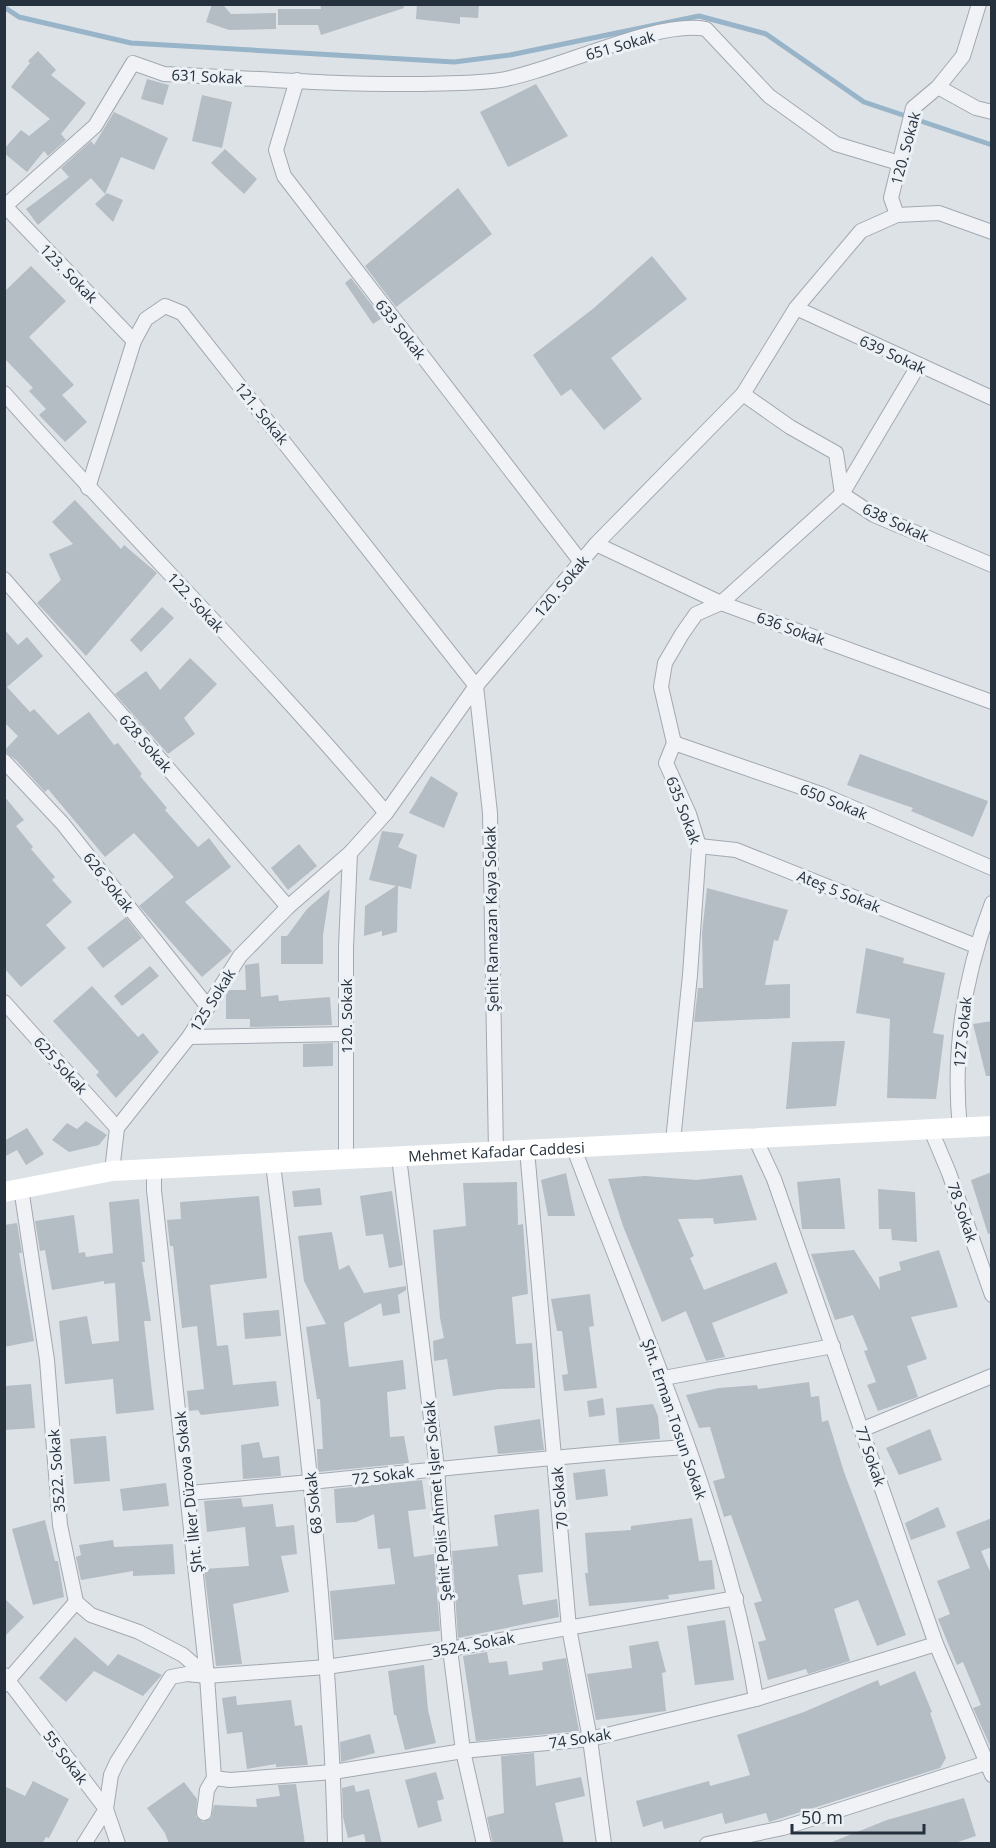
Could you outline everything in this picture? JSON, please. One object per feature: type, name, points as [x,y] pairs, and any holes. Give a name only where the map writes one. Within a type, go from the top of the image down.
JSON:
[{"type":"main road","name":"Mehmet Kafadar Caddesi","points":[[13,1190],[112,1170],[346,1161],[754,1136],[992,1126]]},
{"type":"street","name":"120. Sokak","points":[[346,1161],[346,947],[350,853],[386,813],[476,687],[580,562],[743,394],[796,309],[861,231],[897,215],[891,198],[913,108],[938,87],[963,56],[979,4]]},
{"type":"street","name":"651 Sokak","points":[[297,80],[382,84],[502,80],[646,37],[692,26],[706,29],[769,96],[836,144],[899,163]]},
{"type":"street","name":"631 Sokak","points":[[5,206],[95,126],[132,63],[164,74],[297,80]]},
{"type":"street","name":"633 Sokak","points":[[297,80],[276,150],[284,176],[580,562]]},
{"type":"street","points":[[938,87],[976,108],[992,112]]},
{"type":"street","name":"123. Sokak","points":[[5,206],[134,341]]},
{"type":"street","points":[[897,215],[939,213],[992,232]]},
{"type":"street","name":"121. Sokak","points":[[88,488],[134,341],[146,319],[165,306],[182,313],[476,687]]},
{"type":"street","name":"639 Sokak","points":[[796,309],[992,398]]},
{"type":"street","name":"635 Sokak","points":[[673,1141],[690,975],[699,846],[689,814],[666,763],[674,743],[661,687],[665,663],[696,614],[721,603],[842,494],[918,366]]},
{"type":"street","name":"122. Sokak","points":[[4,393],[88,488],[306,719],[386,813]]},
{"type":"street","points":[[743,394],[790,427],[836,453],[842,494]]},
{"type":"street","name":"638 Sokak","points":[[842,494],[874,515],[992,565]]},
{"type":"street","name":"636 Sokak","points":[[596,544],[721,603],[992,702]]},
{"type":"street","name":"628 Sokak","points":[[4,579],[288,907]]},
{"type":"street","name":"Şehit Ramazan Kaya Sokak","points":[[476,687],[490,813],[496,1152]]},
{"type":"street","name":"650 Sokak","points":[[674,743],[821,794],[992,868]]},
{"type":"street","name":"626 Sokak","points":[[4,761],[63,824],[208,1007]]},
{"type":"street","name":"Ateş 5 Sokak","points":[[699,846],[736,850],[976,946]]},
{"type":"street","name":"125 Sokak","points":[[117,1128],[189,1037],[240,957],[288,907],[350,853]]},
{"type":"street","name":"127 Sokak","points":[[960,1129],[957,1094],[960,1021],[976,946],[992,903]]},
{"type":"street","name":"625 Sokak","points":[[4,1002],[117,1128]]},
{"type":"street","points":[[189,1037],[347,1034]]},
{"type":"street","points":[[112,1170],[117,1128]]},
{"type":"street","name":"78 Sokak","points":[[931,1130],[949,1173],[992,1295]]},
{"type":"street","name":"77 Sokak","points":[[754,1136],[774,1179],[936,1644],[985,1743],[989,1769]]},
{"type":"street","name":"Şht. Erman Tosun Sokak","points":[[573,1146],[615,1260],[664,1378],[736,1598],[746,1634],[756,1699]]},
{"type":"street","name":"70 Sokak","points":[[527,1150],[569,1628],[590,1739],[604,1844]]},
{"type":"street","name":"Şehit Polis Ahmet İşler Sokak","points":[[399,1157],[437,1468],[450,1649],[463,1752],[484,1844]]},
{"type":"street","name":"68 Sokak","points":[[273,1164],[312,1483],[333,1772],[335,1844]]},
{"type":"street","name":"Şht. İlker Düzova Sokak","points":[[154,1169],[154,1190],[207,1676],[214,1778],[207,1790],[204,1813]]},
{"type":"street","name":"3522. Sokak","points":[[13,1190],[47,1360],[60,1525],[76,1602]]},
{"type":"street","points":[[664,1378],[832,1346]]},
{"type":"street","points":[[861,1430],[992,1376]]},
{"type":"street","name":"72 Sokak","points":[[188,1493],[312,1483],[555,1456],[686,1447]]},
{"type":"street","name":"3524. Sokak","points":[[106,1809],[111,1775],[117,1762],[171,1677],[187,1674],[207,1676],[326,1667],[450,1649],[736,1598]]},
{"type":"street","points":[[6,1680],[76,1602],[91,1615],[139,1632],[183,1655],[207,1676]]},
{"type":"street","name":"74 Sokak","points":[[214,1778],[230,1780],[333,1772],[463,1752],[590,1739],[756,1699],[936,1644]]},
{"type":"street","name":"55 Sokak","points":[[6,1680],[106,1809],[118,1844]]},
{"type":"street","points":[[707,1844],[783,1828],[989,1769]]},
{"type":"street","points":[[84,1844],[106,1809]]},
{"type":"building","points":[[212,4],[224,6],[231,14],[276,13],[276,29],[229,30],[206,22]]},
{"type":"building","points":[[320,4],[403,4],[404,8],[321,35],[318,25],[278,25],[278,9],[321,9]]},
{"type":"building","points":[[417,4],[479,4],[478,18],[460,17],[460,24],[416,19]]},
{"type":"building","points":[[38,51],[56,70],[51,75],[86,103],[61,134],[66,140],[48,156],[44,151],[27,172],[4,153],[4,149],[21,130],[29,136],[50,119],[11,87],[30,63],[28,61]]},
{"type":"building","points":[[147,79],[169,85],[163,105],[141,99]]},
{"type":"building","points":[[536,84],[568,136],[508,167],[480,112]]},
{"type":"building","points":[[202,95],[232,102],[222,148],[192,141]]},
{"type":"building","points":[[114,112],[168,138],[154,170],[121,157],[105,194],[91,178],[38,225],[26,209],[69,177],[61,168],[91,141],[94,145]]},
{"type":"building","points":[[225,149],[257,179],[244,194],[211,163]]},
{"type":"building","points":[[458,188],[492,234],[396,307],[365,266]]},
{"type":"building","points":[[107,193],[123,200],[113,222],[95,204]]},
{"type":"building","points":[[652,256],[687,299],[611,358],[642,399],[604,430],[571,389],[561,396],[533,355],[594,308]]},
{"type":"building","points":[[31,266],[66,301],[29,337],[74,385],[62,395],[87,422],[65,442],[39,415],[46,409],[29,391],[33,388],[4,358],[4,292]]},
{"type":"building","points":[[351,278],[382,318],[373,324],[345,283]]},
{"type":"building","points":[[75,500],[121,549],[124,545],[157,573],[86,656],[37,603],[61,580],[49,554],[73,544],[52,522]]},
{"type":"building","points":[[162,607],[174,618],[141,652],[130,640]]},
{"type":"building","points":[[4,629],[18,645],[27,637],[43,656],[7,687],[30,712],[34,709],[58,735],[89,712],[114,745],[118,743],[142,774],[140,776],[167,808],[165,810],[198,847],[209,838],[231,867],[185,902],[232,951],[202,977],[139,906],[174,877],[134,833],[105,857],[48,789],[45,792],[16,760],[4,751],[18,736],[4,722]]},
{"type":"building","points":[[190,658],[217,684],[184,718],[195,734],[168,754],[115,694],[146,671],[160,690]]},
{"type":"building","points":[[860,754],[988,801],[973,837],[911,811],[913,808],[847,785]]},
{"type":"building","points":[[431,776],[458,793],[444,828],[409,813]]},
{"type":"building","points":[[4,796],[24,820],[16,826],[33,847],[31,849],[55,877],[52,880],[72,902],[46,925],[66,948],[21,987],[4,968]]},
{"type":"building","points":[[382,831],[404,834],[398,847],[417,855],[411,889],[398,886],[397,932],[382,936],[382,931],[364,936],[365,906],[396,886],[369,880]]},
{"type":"building","points":[[299,844],[317,866],[288,890],[271,868]]},
{"type":"building","points":[[707,888],[788,910],[778,941],[774,940],[765,985],[790,984],[790,1018],[694,1022],[698,988],[703,988],[702,933]]},
{"type":"building","points":[[330,889],[323,935],[323,964],[281,964],[281,936],[287,936],[307,909]]},
{"type":"building","points":[[126,917],[142,938],[103,968],[87,948]]},
{"type":"building","points":[[866,948],[904,958],[903,963],[945,973],[933,1033],[944,1035],[936,1099],[887,1098],[890,1019],[856,1013]]},
{"type":"building","points":[[259,963],[261,997],[278,995],[279,1001],[330,997],[332,1025],[250,1027],[250,1019],[226,1019],[226,995],[229,990],[246,990],[245,965]]},
{"type":"building","points":[[150,966],[159,976],[122,1006],[114,996]]},
{"type":"building","points":[[92,986],[138,1037],[143,1033],[159,1052],[116,1098],[96,1075],[99,1072],[53,1021]]},
{"type":"building","points":[[992,1021],[992,1076],[986,1076],[973,1024]]},
{"type":"building","points":[[845,1041],[836,1106],[786,1109],[792,1042]]},
{"type":"building","points":[[333,1043],[333,1066],[303,1067],[303,1044]]},
{"type":"building","points":[[86,1121],[107,1135],[99,1145],[69,1152],[52,1140],[67,1123],[77,1129]]},
{"type":"building","points":[[27,1128],[44,1154],[26,1165],[17,1150],[4,1157],[4,1141]]},
{"type":"building","points":[[992,1172],[992,1233],[988,1234],[971,1180]]},
{"type":"building","points":[[566,1173],[575,1216],[548,1216],[541,1180]]},
{"type":"building","points":[[742,1175],[757,1220],[714,1224],[713,1218],[678,1219],[694,1256],[690,1258],[704,1290],[776,1262],[788,1293],[712,1323],[725,1357],[706,1361],[686,1311],[662,1322],[623,1226],[608,1179],[645,1176],[696,1180]]},
{"type":"building","points":[[840,1178],[845,1229],[802,1229],[797,1182]]},
{"type":"building","points":[[517,1182],[518,1225],[523,1224],[528,1294],[512,1297],[516,1344],[532,1343],[535,1388],[499,1389],[453,1396],[447,1359],[434,1361],[433,1341],[444,1338],[440,1318],[433,1230],[466,1226],[463,1183]]},
{"type":"building","points":[[320,1188],[322,1205],[294,1207],[292,1191]]},
{"type":"building","points":[[878,1189],[915,1192],[917,1242],[892,1240],[891,1229],[879,1229]]},
{"type":"building","points":[[392,1191],[403,1265],[389,1268],[383,1234],[366,1236],[360,1196]]},
{"type":"building","points":[[259,1196],[267,1278],[210,1285],[217,1346],[228,1345],[233,1385],[276,1381],[279,1406],[201,1415],[198,1410],[189,1411],[187,1391],[204,1389],[197,1326],[182,1328],[173,1246],[170,1246],[167,1220],[181,1219],[180,1202]]},
{"type":"building","points":[[139,1199],[145,1262],[142,1262],[151,1321],[144,1321],[154,1410],[116,1414],[113,1379],[65,1384],[59,1321],[87,1316],[92,1344],[119,1341],[115,1283],[104,1284],[104,1281],[52,1290],[45,1250],[40,1251],[35,1221],[74,1215],[79,1253],[85,1252],[86,1257],[113,1253],[109,1202]]},
{"type":"building","points":[[17,1223],[22,1253],[19,1253],[34,1341],[4,1347],[4,1225]]},
{"type":"building","points":[[332,1232],[339,1270],[349,1265],[364,1293],[406,1286],[406,1290],[398,1295],[400,1313],[383,1316],[381,1303],[344,1323],[349,1367],[403,1360],[406,1389],[387,1392],[390,1437],[404,1436],[409,1463],[318,1472],[317,1449],[323,1449],[320,1399],[317,1399],[306,1327],[326,1324],[304,1281],[298,1236]]},
{"type":"building","points":[[854,1250],[880,1290],[879,1277],[901,1270],[899,1262],[939,1250],[958,1307],[911,1317],[927,1359],[907,1366],[918,1397],[878,1411],[867,1385],[876,1382],[864,1351],[868,1350],[853,1315],[835,1320],[811,1254]]},
{"type":"building","points":[[590,1294],[594,1326],[589,1327],[597,1388],[564,1391],[562,1375],[568,1374],[562,1331],[557,1331],[551,1299]]},
{"type":"building","points":[[279,1310],[281,1336],[245,1339],[243,1313]]},
{"type":"building","points":[[809,1382],[811,1397],[819,1396],[822,1422],[828,1420],[844,1472],[906,1635],[877,1646],[858,1600],[834,1609],[850,1661],[808,1674],[806,1669],[768,1680],[758,1642],[766,1640],[754,1603],[762,1601],[731,1515],[724,1517],[713,1481],[725,1478],[710,1427],[699,1428],[686,1395],[719,1388],[757,1385],[758,1389]]},
{"type":"building","points":[[31,1384],[35,1428],[4,1430],[4,1386]]},
{"type":"building","points":[[603,1398],[605,1415],[589,1417],[587,1401]]},
{"type":"building","points":[[653,1404],[658,1416],[660,1439],[619,1443],[616,1408]]},
{"type":"building","points":[[540,1419],[544,1450],[498,1454],[494,1426]]},
{"type":"building","points":[[930,1429],[942,1460],[899,1475],[886,1448]]},
{"type":"building","points":[[106,1436],[110,1481],[74,1484],[70,1439]]},
{"type":"building","points":[[259,1442],[263,1458],[279,1456],[281,1476],[243,1479],[241,1445]]},
{"type":"building","points":[[605,1469],[608,1496],[576,1500],[573,1473]]},
{"type":"building","points":[[422,1480],[426,1509],[408,1511],[414,1557],[434,1554],[440,1631],[334,1640],[330,1591],[395,1584],[390,1548],[378,1549],[374,1514],[356,1522],[336,1523],[334,1489]]},
{"type":"building","points":[[166,1483],[169,1506],[123,1511],[120,1489]]},
{"type":"building","points":[[241,1498],[243,1507],[273,1504],[276,1527],[294,1525],[297,1554],[281,1556],[289,1592],[233,1604],[242,1664],[216,1666],[204,1569],[249,1566],[245,1527],[207,1532],[204,1501]]},
{"type":"building","points":[[938,1507],[946,1527],[911,1540],[905,1523]]},
{"type":"building","points":[[539,1509],[543,1572],[518,1575],[523,1605],[557,1599],[559,1617],[458,1638],[452,1551],[498,1546],[494,1515]]},
{"type":"building","points":[[692,1518],[699,1561],[712,1560],[715,1589],[668,1595],[669,1599],[589,1606],[585,1573],[588,1573],[585,1533],[631,1530],[631,1526]]},
{"type":"building","points":[[992,1518],[992,1547],[981,1551],[992,1576],[992,1750],[973,1708],[981,1705],[963,1662],[957,1665],[938,1619],[950,1614],[937,1581],[970,1568],[956,1532]]},
{"type":"building","points":[[45,1520],[55,1561],[58,1561],[64,1597],[33,1605],[12,1529]]},
{"type":"building","points":[[113,1540],[114,1547],[173,1544],[175,1574],[133,1576],[133,1571],[81,1580],[76,1557],[81,1555],[79,1545]]},
{"type":"building","points":[[4,1598],[24,1617],[4,1637]]},
{"type":"building","points":[[725,1620],[734,1680],[695,1685],[687,1626]]},
{"type":"building","points":[[75,1637],[108,1666],[118,1654],[162,1675],[143,1696],[94,1671],[66,1702],[39,1678]]},
{"type":"building","points":[[658,1641],[666,1672],[662,1673],[666,1711],[596,1720],[587,1674],[632,1668],[629,1646]]},
{"type":"building","points":[[487,1652],[489,1663],[507,1661],[509,1675],[543,1670],[542,1662],[566,1658],[579,1731],[476,1741],[463,1656]]},
{"type":"building","points":[[424,1665],[428,1710],[436,1743],[405,1750],[396,1715],[394,1715],[388,1671]]},
{"type":"building","points":[[915,1671],[932,1712],[930,1713],[946,1758],[940,1768],[769,1822],[766,1813],[725,1824],[722,1813],[664,1829],[662,1821],[643,1827],[636,1801],[709,1781],[710,1786],[750,1775],[737,1735],[804,1712],[878,1680],[880,1686]]},
{"type":"building","points":[[236,1696],[237,1705],[291,1700],[295,1726],[302,1725],[308,1765],[276,1767],[276,1764],[247,1769],[242,1732],[227,1734],[222,1698]]},
{"type":"building","points":[[370,1734],[375,1753],[341,1762],[340,1742]]},
{"type":"building","points":[[534,1753],[536,1786],[581,1777],[585,1796],[555,1803],[564,1844],[493,1844],[487,1817],[504,1813],[501,1756]]},
{"type":"building","points":[[436,1772],[444,1799],[437,1801],[442,1821],[418,1828],[405,1780]]},
{"type":"building","points":[[33,1781],[69,1799],[49,1838],[46,1837],[42,1844],[4,1844],[4,1786],[25,1796]]},
{"type":"building","points":[[184,1782],[197,1799],[196,1817],[203,1822],[211,1818],[214,1805],[257,1807],[256,1799],[280,1796],[278,1785],[296,1784],[305,1844],[169,1844],[165,1833],[147,1808]]},
{"type":"building","points":[[354,1785],[356,1792],[369,1789],[382,1844],[366,1844],[364,1834],[348,1838],[343,1817],[342,1788]]},
{"type":"building","points":[[964,1798],[976,1836],[952,1844],[827,1844],[887,1820]]},
{"type":"waterway","points":[[4,7],[19,17],[131,43],[454,62],[510,55],[699,16],[766,34],[864,102],[992,145]]}]
